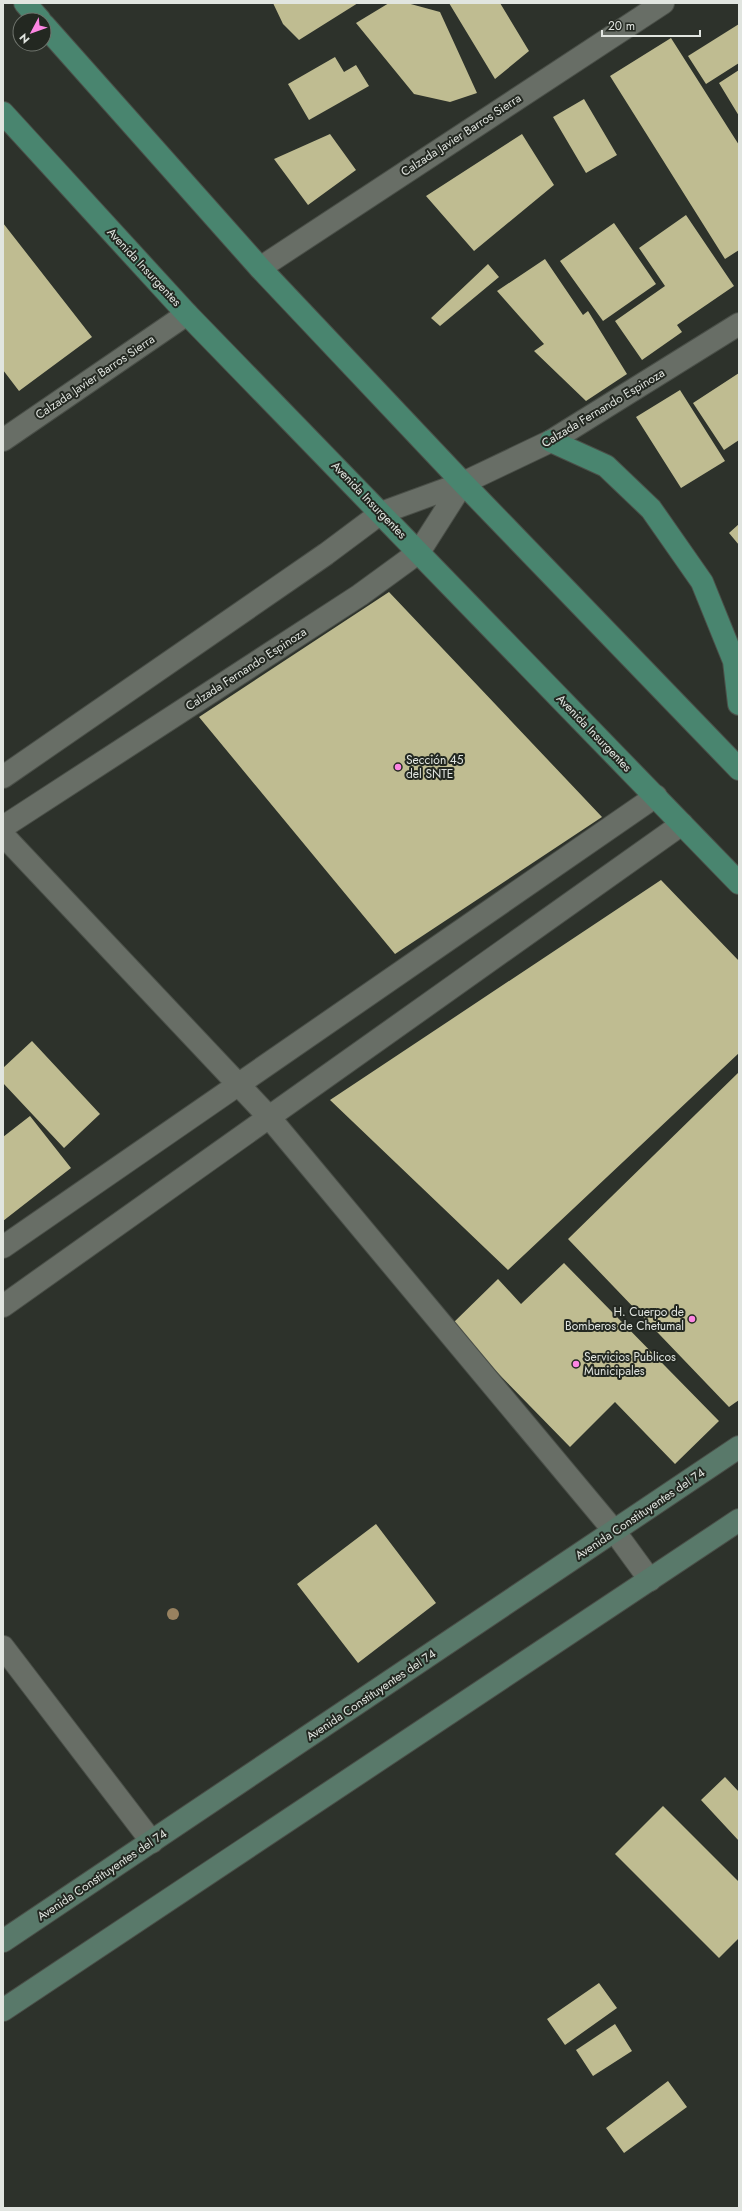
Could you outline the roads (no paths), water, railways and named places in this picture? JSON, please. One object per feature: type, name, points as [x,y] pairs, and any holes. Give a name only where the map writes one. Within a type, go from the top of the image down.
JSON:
[{"type":"main road","points":[[25,3],[33,12]]},
{"type":"main road","points":[[52,34],[260,268],[463,484],[739,769]]},
{"type":"main road","name":"Avenida Insurgentes","points":[[3,113],[187,314],[739,883]]},
{"type":"main road","points":[[551,441],[606,466],[651,509],[702,582],[734,661],[739,704]]},
{"type":"main road","name":"Avenida Constituyentes del 74","points":[[3,1941],[615,1532],[739,1447]]},
{"type":"main road","points":[[3,2010],[739,1520]]},
{"type":"street","name":"Calzada Javier Barros Sierra","points":[[260,268],[663,3]]},
{"type":"street","name":"Calzada Javier Barros Sierra","points":[[3,440],[187,314]]},
{"type":"street","name":"Calzada Fernando Espinoza","points":[[3,777],[320,559],[381,513],[463,484],[551,441],[739,324]]},
{"type":"street","name":"Calzada Fernando Espinoza","points":[[3,827],[360,595],[419,552],[463,484]]},
{"type":"street","points":[[3,1247],[656,796]]},
{"type":"street","points":[[3,1306],[682,824]]},
{"type":"street","points":[[3,835],[269,1117],[615,1532],[650,1580]]},
{"type":"street","points":[[3,1647],[152,1842]]},
{"type":"place","name":"Sección 45 del SNTE","points":[[398,767]]},
{"type":"place","name":"H. Cuerpo de Bomberos de Chetumal","points":[[692,1319]]},
{"type":"place","name":"Servicios Publicos Municipales","points":[[576,1364]]}]
